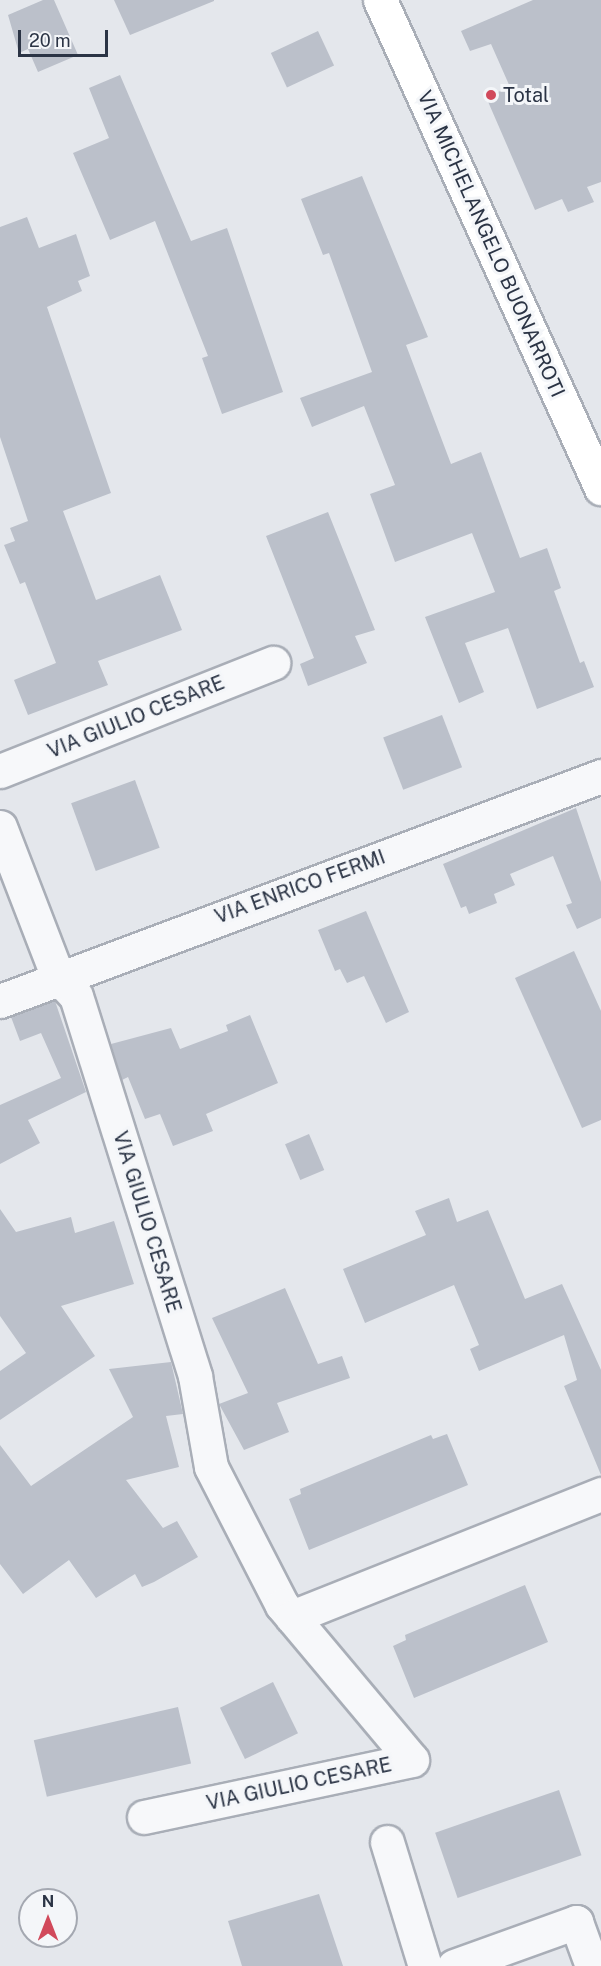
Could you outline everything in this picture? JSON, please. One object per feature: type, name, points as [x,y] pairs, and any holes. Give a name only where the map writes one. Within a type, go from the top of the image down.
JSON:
[{"type":"street","name":"VIA MICHELANGELO BUONARROTI","points":[[380,0],[601,488]]},
{"type":"street","name":"VIA GIULIO CESARE","points":[[0,771],[273,663]]},
{"type":"street","name":"VIA ENRICO FERMI","points":[[0,1001],[58,977],[601,776]]},
{"type":"street","name":"VIA GIULIO CESARE","points":[[0,827],[58,977],[76,996],[192,1364],[211,1467],[292,1617],[412,1760],[144,1817]]},
{"type":"street","points":[[292,1617],[601,1494]]},
{"type":"street","points":[[387,1842],[425,1966]]},
{"type":"street","points":[[454,1966],[576,1922],[591,1966]]},
{"type":"building","points":[[43,0],[54,0],[78,55],[38,72],[28,49],[19,53],[8,15]]},
{"type":"building","points":[[114,0],[214,0],[214,1],[130,35]]},
{"type":"building","points":[[533,0],[601,0],[601,182],[587,187],[594,202],[568,212],[562,199],[535,210],[486,97],[510,87],[491,44],[470,51],[461,31]]},
{"type":"building","points":[[318,31],[334,65],[287,87],[271,53]]},
{"type":"building","points":[[120,75],[191,241],[227,228],[283,392],[222,414],[202,358],[208,356],[155,221],[110,240],[73,153],[109,138],[89,88]]},
{"type":"building","points":[[362,176],[428,337],[406,345],[451,464],[481,452],[520,558],[547,548],[561,588],[554,591],[580,663],[584,661],[594,687],[537,709],[508,628],[465,643],[484,692],[459,703],[425,617],[495,592],[472,533],[395,562],[370,494],[395,485],[364,406],[312,427],[300,398],[372,372],[329,253],[323,255],[301,199]]},
{"type":"building","points":[[27,217],[39,248],[76,234],[90,276],[78,281],[82,291],[47,307],[111,493],[63,511],[96,600],[160,575],[182,630],[98,661],[108,685],[28,715],[14,680],[56,663],[25,582],[20,584],[4,545],[15,541],[10,528],[28,521],[0,437],[0,227]]},
{"type":"building","points":[[328,512],[375,630],[355,636],[367,663],[308,686],[300,664],[314,658],[266,536]]},
{"type":"building","points":[[442,715],[462,767],[403,790],[383,738]]},
{"type":"building","points":[[135,780],[160,848],[96,871],[71,803]]},
{"type":"building","points":[[576,808],[601,882],[601,918],[577,929],[566,905],[572,903],[553,856],[510,874],[515,885],[494,894],[497,903],[469,914],[466,906],[461,908],[443,864]]},
{"type":"building","points":[[366,911],[409,1012],[386,1023],[364,976],[347,983],[340,969],[335,971],[318,930]]},
{"type":"building","points":[[574,951],[601,1011],[601,1120],[582,1128],[515,978]]},
{"type":"building","points":[[55,1001],[86,1092],[28,1120],[40,1143],[0,1164],[0,1105],[61,1078],[41,1033],[20,1041],[11,1017]]},
{"type":"building","points":[[250,1015],[278,1083],[206,1114],[213,1131],[173,1146],[160,1114],[145,1119],[128,1077],[122,1080],[111,1044],[171,1028],[180,1049],[228,1031],[226,1025]]},
{"type":"building","points":[[309,1134],[324,1170],[300,1180],[285,1144]]},
{"type":"building","points":[[449,1198],[457,1222],[488,1210],[525,1299],[562,1284],[601,1370],[601,1475],[564,1386],[577,1380],[564,1335],[479,1371],[470,1349],[479,1345],[454,1285],[365,1323],[343,1269],[426,1235],[415,1211]]},
{"type":"building","points":[[0,1209],[16,1232],[71,1217],[75,1233],[114,1221],[134,1284],[61,1306],[95,1356],[0,1420],[0,1371],[26,1353],[0,1316]]},
{"type":"building","points":[[285,1288],[318,1364],[342,1356],[350,1378],[277,1403],[289,1432],[244,1450],[219,1404],[248,1393],[212,1318]]},
{"type":"building","points":[[171,1362],[183,1414],[166,1416],[179,1467],[126,1480],[163,1528],[177,1521],[198,1557],[142,1587],[135,1574],[96,1598],[69,1560],[23,1594],[0,1564],[0,1445],[31,1486],[133,1417],[109,1369]]},
{"type":"building","points":[[447,1434],[468,1485],[309,1550],[289,1499],[301,1494],[300,1489],[431,1435],[433,1439]]},
{"type":"building","points":[[525,1585],[548,1642],[414,1698],[393,1646],[406,1640],[405,1635]]},
{"type":"building","points":[[273,1682],[298,1733],[245,1759],[220,1708]]},
{"type":"building","points":[[178,1707],[191,1764],[47,1797],[34,1740]]},
{"type":"building","points":[[559,1790],[581,1855],[458,1898],[435,1833]]},
{"type":"building","points":[[319,1894],[343,1966],[242,1966],[228,1921]]},
{"type":"place","name":"Total","points":[[491,95]]}]
